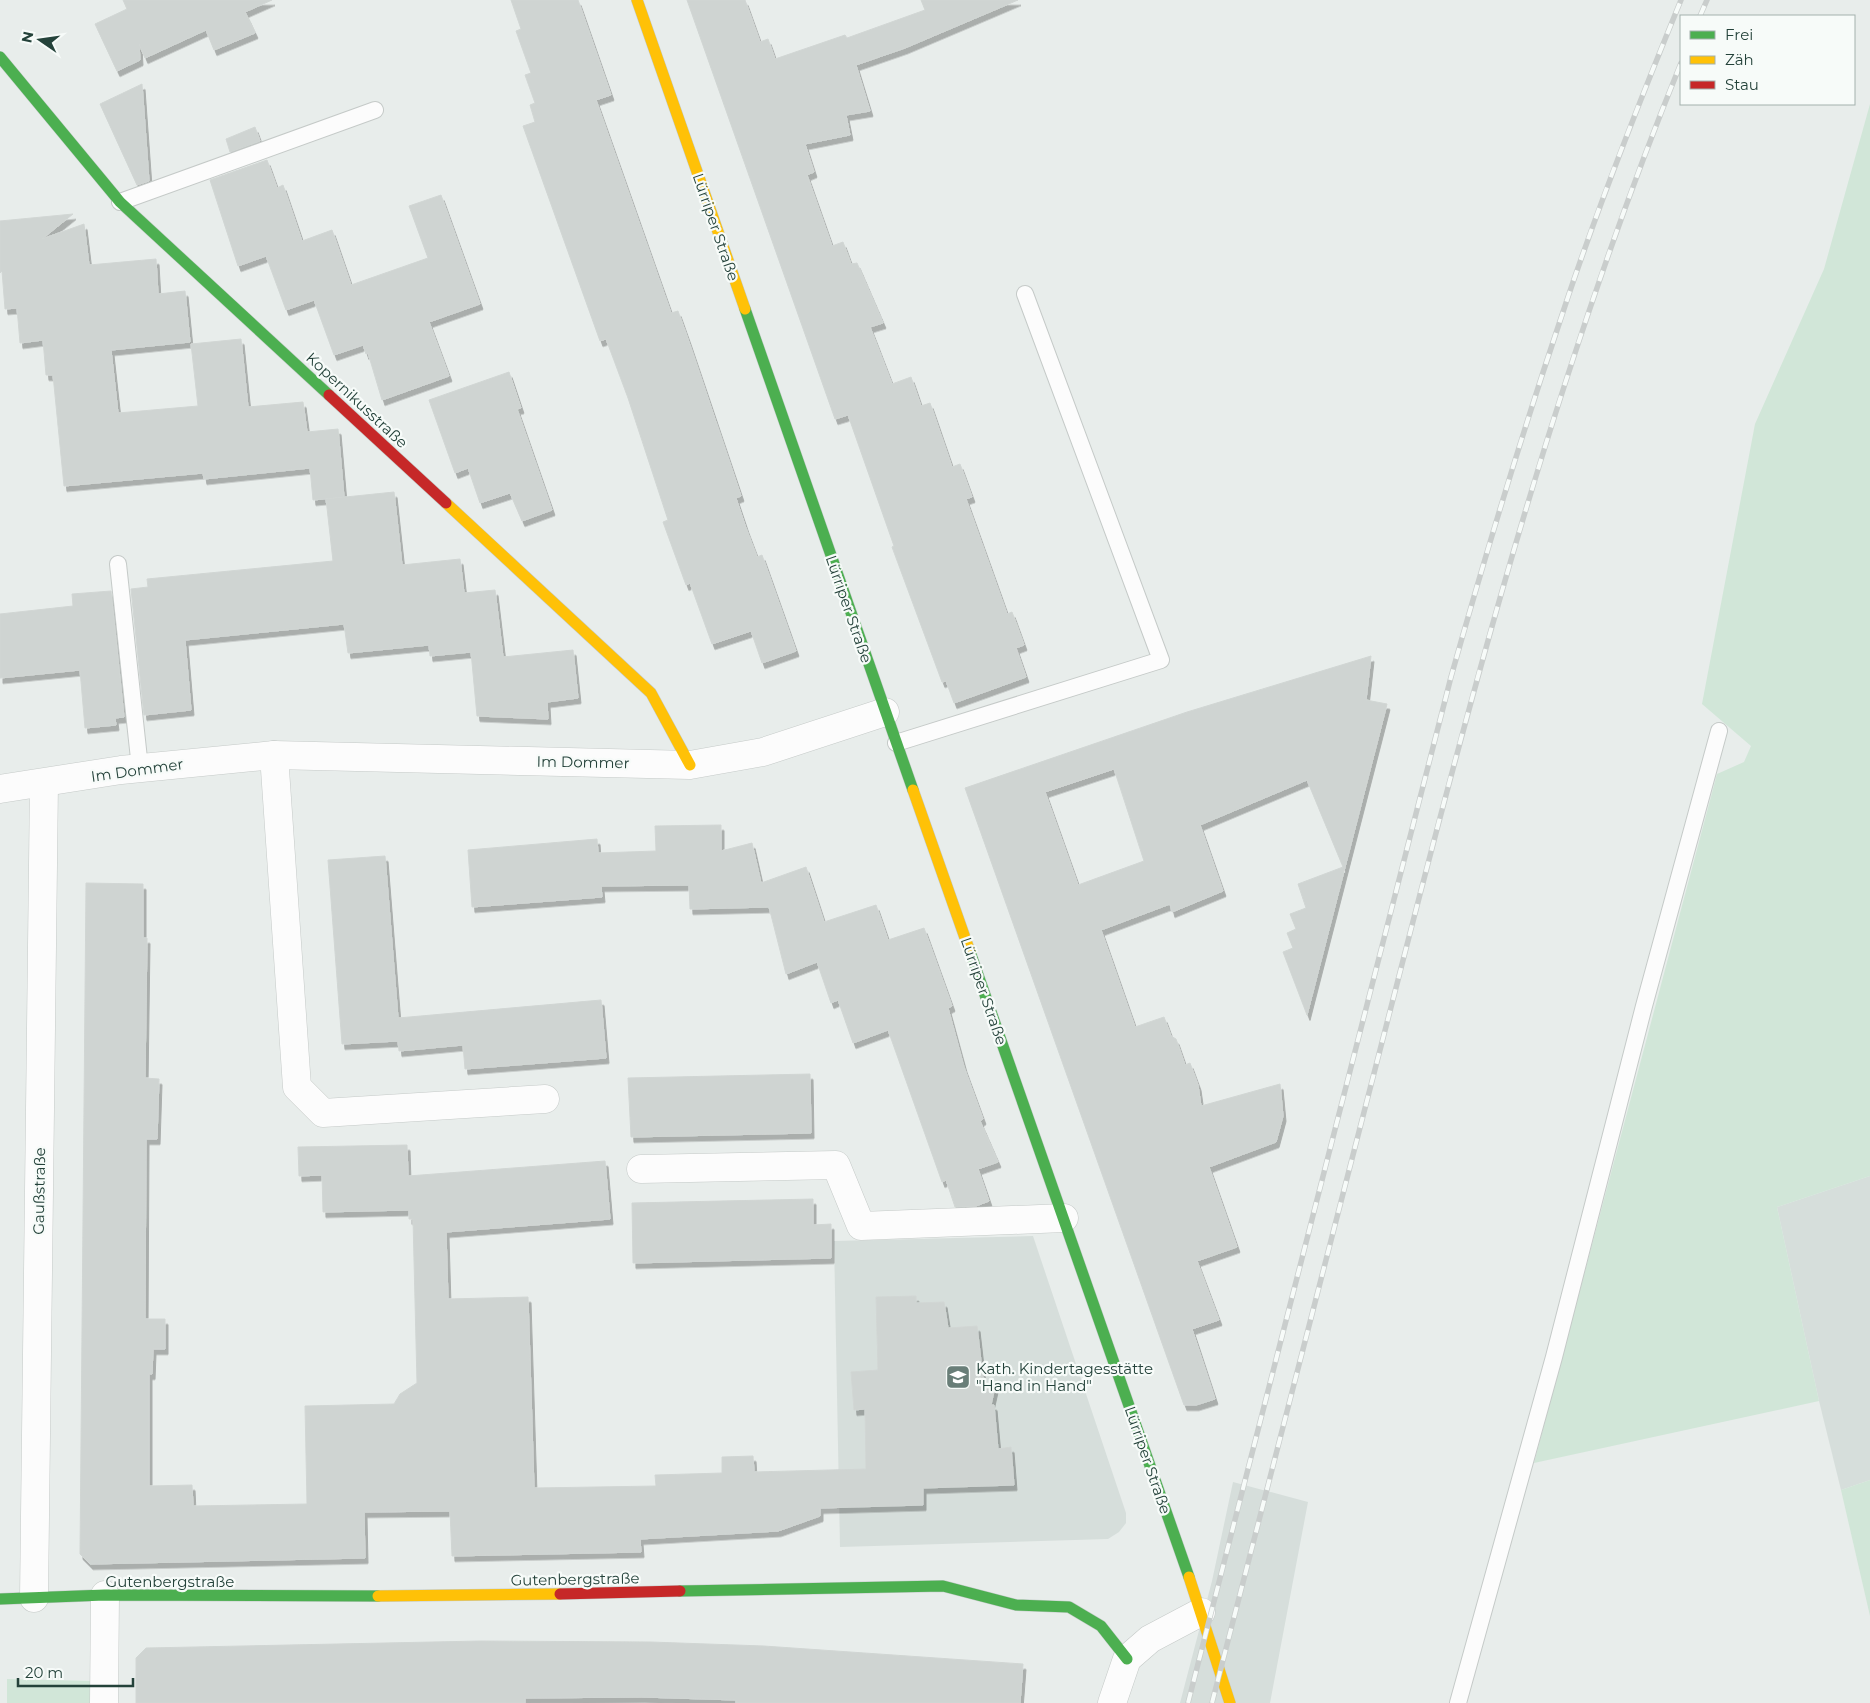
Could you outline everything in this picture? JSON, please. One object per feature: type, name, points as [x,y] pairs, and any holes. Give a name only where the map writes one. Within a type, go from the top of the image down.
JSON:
[{"type":"street","name":"Lürriper Straße","points":[[637,0],[885,712],[1064,1218],[1201,1612],[1230,1703]]},
{"type":"street","name":"Kopernikusstraße","points":[[0,57],[120,202],[651,693],[690,765]]},
{"type":"street","name":"Im Dommer","points":[[0,789],[140,768],[274,755],[690,765],[763,752],[885,712]]},
{"type":"street","points":[[274,755],[297,1087],[323,1113],[545,1099]]},
{"type":"street","name":"Gaußstraße","points":[[34,1598],[44,783]]},
{"type":"street","points":[[641,1169],[836,1165],[861,1226],[1064,1218]]},
{"type":"street","name":"Gutenbergstraße","points":[[0,1600],[105,1595],[370,1597],[943,1586],[1016,1605],[1069,1608],[1101,1626],[1127,1659]]},
{"type":"street","points":[[104,1703],[105,1595]]},
{"type":"street","points":[[1112,1703],[1127,1659],[1150,1639],[1201,1612]]},
{"type":"lane","points":[[120,202],[375,110]]},
{"type":"lane","points":[[896,743],[1161,660],[1025,294]]},
{"type":"lane","points":[[118,564],[140,768]]},
{"type":"lane","points":[[1458,1703],[1554,1357],[1644,1006],[1719,731]]},
{"type":"shaded area","points":[[1870,1176],[1870,1480],[1841,1490],[1819,1401],[1777,1207]]},
{"type":"shaded area","name":"Kath. Kindertagesstätte \"Hand in Hand\"","points":[[1033,1236],[1126,1513],[1126,1523],[1119,1532],[1108,1539],[840,1547],[834,1241]]},
{"type":"shaded area","points":[[1233,1482],[1308,1502],[1270,1703],[1180,1703],[1212,1581]]},
{"type":"green space","points":[[1870,104],[1870,1176],[1777,1207],[1819,1401],[1534,1463],[1717,774],[1744,762],[1751,746],[1702,704],[1755,424],[1824,269]]},
{"type":"green space","points":[[1870,1480],[1870,1616],[1841,1490]]},
{"type":"green space","points":[[7,1679],[94,1681],[93,1703],[7,1703]]},
{"type":"building","points":[[123,0],[272,0],[245,12],[255,33],[214,50],[206,30],[145,58],[139,44],[140,60],[117,71],[95,24],[127,9]]},
{"type":"building","points":[[511,0],[578,0],[611,95],[596,100],[671,313],[678,311],[741,496],[736,498],[746,528],[757,557],[762,555],[796,651],[762,663],[751,631],[712,644],[690,583],[686,585],[663,522],[668,520],[628,398],[606,339],[600,341],[523,126],[535,122],[530,105],[535,103],[525,75],[531,73],[516,31],[521,29]]},
{"type":"building","points":[[687,0],[745,0],[760,42],[768,39],[775,59],[845,35],[847,38],[925,10],[921,0],[1018,0],[905,48],[856,65],[870,111],[846,115],[850,135],[805,144],[814,172],[807,175],[832,246],[843,242],[851,264],[857,263],[883,323],[870,327],[892,384],[911,377],[921,406],[930,403],[952,467],[960,464],[972,497],[966,499],[1007,614],[1012,612],[1024,645],[1016,648],[1026,677],[954,703],[946,681],[942,682],[892,547],[894,546],[848,415],[835,419]]},
{"type":"building","points":[[142,84],[149,181],[137,185],[100,104]]},
{"type":"building","points":[[255,127],[260,141],[230,152],[226,139]]},
{"type":"building","points":[[267,160],[277,188],[283,185],[302,241],[332,230],[351,285],[428,258],[409,206],[441,195],[480,304],[429,322],[449,376],[382,400],[368,353],[366,354],[363,345],[334,355],[314,300],[286,310],[266,256],[238,266],[210,180]]},
{"type":"building","points":[[73,214],[42,239],[84,224],[89,265],[156,259],[158,294],[185,291],[190,342],[111,350],[118,413],[198,406],[191,344],[241,339],[248,407],[303,402],[307,432],[338,429],[344,497],[313,500],[310,468],[204,479],[203,473],[64,486],[53,375],[46,375],[43,340],[20,343],[17,308],[5,309],[2,271],[0,273],[0,221]]},
{"type":"building","points":[[509,372],[521,408],[517,409],[552,510],[522,521],[510,493],[480,503],[468,468],[455,473],[429,400]]},
{"type":"building","points":[[394,492],[402,565],[460,559],[464,593],[495,590],[503,657],[573,650],[578,698],[547,702],[548,719],[477,716],[471,652],[430,656],[429,645],[348,653],[344,624],[185,640],[191,710],[144,715],[131,589],[148,587],[147,579],[333,561],[326,499]]},
{"type":"building","points":[[111,591],[124,717],[115,718],[116,725],[85,728],[80,670],[0,678],[0,614],[73,606],[72,594]]},
{"type":"building","points":[[1371,656],[1366,700],[1387,704],[1307,1015],[1283,952],[1293,948],[1287,933],[1296,929],[1290,914],[1306,908],[1298,884],[1343,867],[1307,780],[1200,825],[1223,891],[1172,912],[1170,904],[1101,930],[1135,1027],[1164,1017],[1171,1036],[1176,1039],[1185,1065],[1190,1063],[1198,1085],[1201,1106],[1280,1084],[1283,1116],[1276,1142],[1209,1167],[1237,1247],[1197,1261],[1219,1320],[1192,1329],[1215,1399],[1196,1405],[1184,1405],[965,788],[1187,712]],"holes":[[[1114,769],[1144,861],[1078,885],[1045,792]]]},
{"type":"building","points":[[721,825],[721,851],[752,843],[761,883],[806,867],[824,922],[876,905],[888,940],[924,928],[952,1006],[948,1008],[964,1067],[983,1119],[980,1121],[998,1162],[978,1169],[989,1201],[976,1206],[955,1207],[946,1180],[942,1182],[888,1030],[853,1043],[838,1000],[831,1003],[817,962],[786,974],[769,907],[690,909],[689,885],[601,886],[602,897],[472,907],[468,850],[597,839],[598,853],[656,851],[655,826]]},
{"type":"building","points":[[385,856],[398,1018],[601,1000],[606,1058],[465,1069],[463,1045],[399,1051],[398,1041],[342,1044],[328,860]]},
{"type":"building","points":[[86,883],[143,884],[143,938],[147,938],[145,1078],[159,1079],[157,1139],[146,1139],[145,1319],[165,1319],[165,1349],[153,1349],[152,1374],[149,1374],[149,1486],[192,1485],[193,1506],[307,1504],[305,1406],[394,1404],[400,1394],[417,1383],[413,1219],[409,1219],[409,1210],[323,1212],[322,1175],[299,1176],[298,1147],[407,1145],[408,1176],[605,1161],[610,1219],[446,1232],[448,1299],[528,1297],[534,1488],[656,1486],[655,1475],[722,1473],[722,1457],[753,1456],[754,1472],[866,1469],[865,1409],[854,1410],[851,1372],[878,1370],[876,1297],[916,1296],[916,1303],[944,1302],[948,1328],[977,1326],[984,1387],[995,1387],[991,1405],[994,1405],[998,1449],[1011,1447],[1014,1485],[923,1488],[923,1505],[820,1508],[820,1516],[778,1531],[640,1539],[641,1552],[452,1556],[450,1511],[364,1512],[365,1558],[90,1564],[80,1554]]},
{"type":"building","points":[[810,1074],[811,1133],[631,1137],[628,1078]]},
{"type":"building","points":[[813,1199],[813,1225],[831,1224],[831,1258],[633,1263],[632,1203]]},
{"type":"building","points":[[480,1641],[651,1642],[764,1646],[1023,1664],[1020,1703],[736,1703],[736,1700],[642,1697],[525,1698],[525,1703],[136,1703],[136,1658],[146,1648]]},
{"type":"railway","points":[[1188,1703],[1451,677],[1477,587],[1574,278],[1618,158],[1681,0]]},
{"type":"railway","points":[[1700,15],[1707,0]]},
{"type":"railway","points":[[1212,1703],[1428,864],[1490,632],[1559,402],[1597,288],[1637,175],[1680,66]]},
{"type":"traffic: fast","points":[[0,57],[120,202],[329,395]]},
{"type":"traffic: fast","points":[[745,309],[913,790]]},
{"type":"traffic: fast","points":[[970,952],[1189,1577]]},
{"type":"traffic: fast","points":[[680,1591],[943,1586],[1016,1605],[1069,1607],[1101,1626],[1127,1659]]},
{"type":"traffic: fast","points":[[0,1599],[105,1595],[378,1596]]},
{"type":"traffic: slow","points":[[637,0],[745,309]]},
{"type":"traffic: slow","points":[[446,503],[651,693],[690,765]]},
{"type":"traffic: slow","points":[[913,790],[970,952]]},
{"type":"traffic: slow","points":[[1189,1577],[1230,1703]]},
{"type":"traffic: slow","points":[[378,1596],[560,1594]]},
{"type":"traffic: jam","points":[[329,395],[446,503]]},
{"type":"traffic: jam","points":[[560,1594],[680,1591]]},
{"type":"place","name":"Kath. Kindertagesstätte \"Hand in Hand\"","points":[[958,1377]]}]
